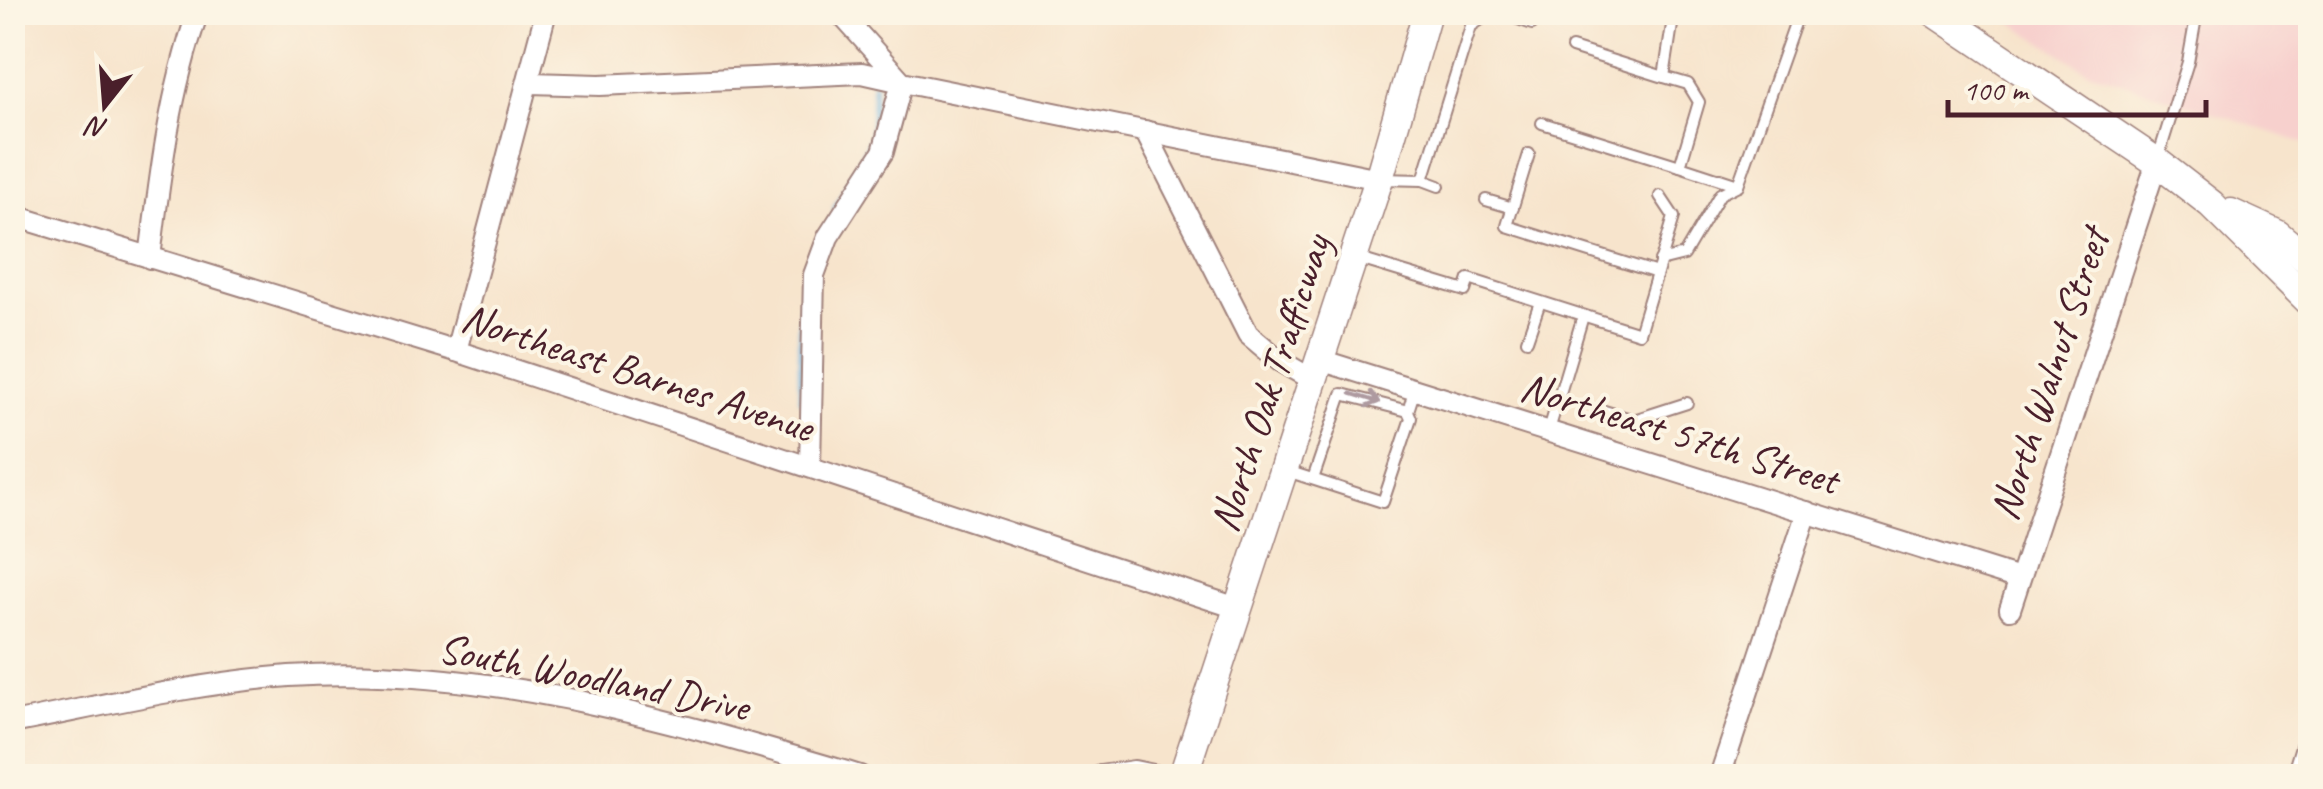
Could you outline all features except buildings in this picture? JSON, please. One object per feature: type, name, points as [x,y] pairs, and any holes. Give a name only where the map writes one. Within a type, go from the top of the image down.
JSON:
[{"type":"main road","name":"North Oak Trafficway","points":[[1183,776],[1379,179],[1427,12]]},
{"type":"main road","points":[[1934,12],[2156,162],[2211,204],[2310,302]]},
{"type":"main road","points":[[2211,204],[2277,234],[2310,262]]},
{"type":"street","points":[[150,258],[162,154],[184,52],[198,12]]},
{"type":"street","points":[[456,350],[546,12]]},
{"type":"street","points":[[839,12],[902,82]]},
{"type":"street","points":[[530,83],[600,85],[862,74],[1379,179]]},
{"type":"street","points":[[810,466],[814,275],[828,237],[883,152],[902,82]]},
{"type":"street","name":"Northeast 57th Street","points":[[1145,131],[1248,334],[1314,369],[1415,388],[2020,578]]},
{"type":"street","name":"North Walnut Street","points":[[2010,609],[2156,162]]},
{"type":"street","name":"Northeast Barnes Avenue","points":[[12,215],[456,350],[1237,608]]},
{"type":"street","points":[[1720,776],[1807,512]]},
{"type":"street","name":"South Woodland Drive","points":[[12,723],[226,682],[292,676],[410,678],[552,697],[669,722],[860,776]]},
{"type":"street","points":[[2297,776],[2310,734]]},
{"type":"street","points":[[1100,776],[1134,771],[1158,776]]},
{"type":"lane","points":[[1423,180],[1471,26],[1495,12],[1532,24]]},
{"type":"lane","points":[[1664,77],[1674,12]]},
{"type":"lane","points":[[1530,154],[1507,226],[1659,267],[1684,255],[1720,194],[1738,185],[1799,12]]},
{"type":"lane","points":[[2156,162],[2188,62],[2197,12]]},
{"type":"lane","points":[[1572,48],[1688,84],[1699,102],[1680,166]]},
{"type":"lane","points":[[1542,123],[1738,185]]},
{"type":"lane","points":[[1379,179],[1423,180],[1439,186]]},
{"type":"lane","points":[[1352,256],[1465,291],[1470,279],[1639,333],[1674,217],[1660,196]]},
{"type":"lane","points":[[1486,200],[1512,208]]},
{"type":"lane","points":[[1528,340],[1540,302]]},
{"type":"lane","points":[[1549,430],[1583,316]]},
{"type":"lane","points":[[1282,469],[1383,502],[1411,418],[1408,411],[1415,388]]},
{"type":"lane","points":[[1313,479],[1342,394],[1408,411]]},
{"type":"lane","points":[[1601,410],[1634,420],[1686,403]]},
{"type":"shaded area","points":[[1997,13],[2310,13],[2310,145],[2088,71]]},
{"type":"waterway","points":[[835,209],[871,139],[874,84]]},
{"type":"waterway","points":[[801,400],[800,326],[805,273]]}]
